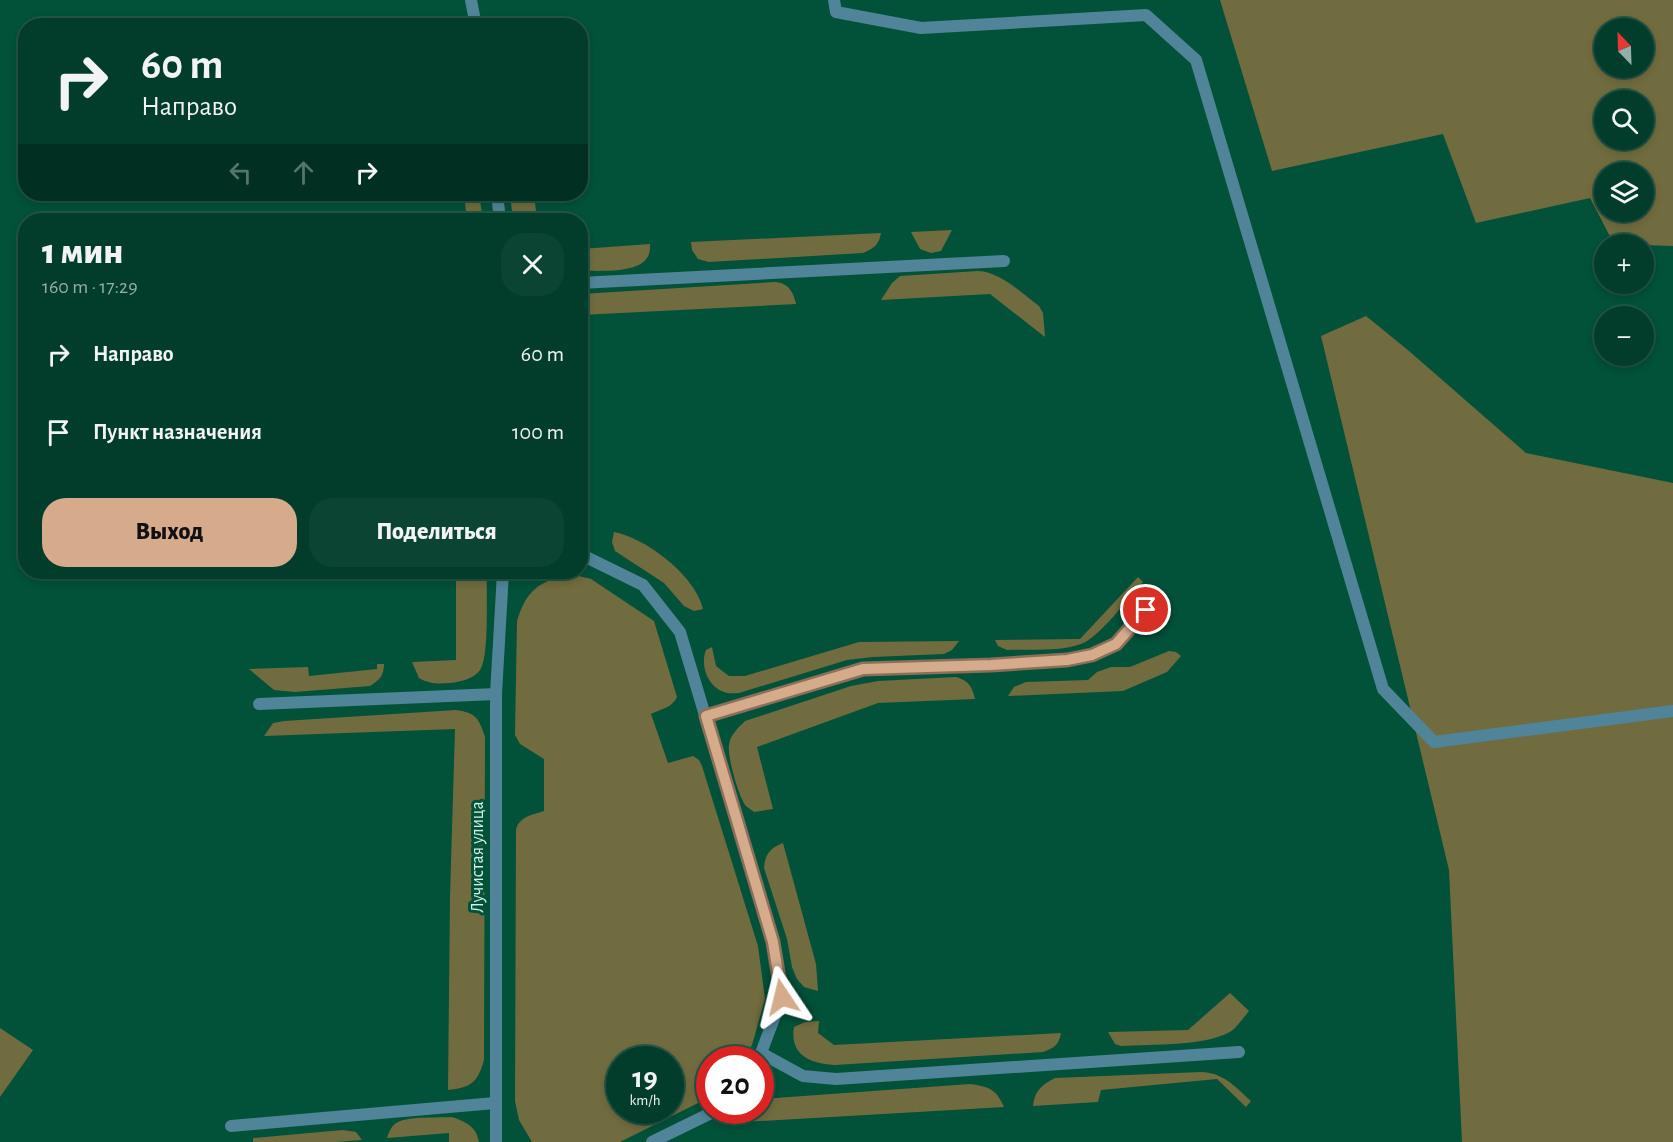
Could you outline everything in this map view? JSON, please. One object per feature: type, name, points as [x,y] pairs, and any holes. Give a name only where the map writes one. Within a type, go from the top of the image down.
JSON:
[{"type":"street","points":[[471,0],[474,18]]},
{"type":"street","points":[[834,0],[836,12],[921,28],[1146,15],[1196,60],[1383,689],[1434,742],[1673,711]]},
{"type":"street","points":[[588,283],[1004,261]]},
{"type":"street","points":[[588,558],[643,585],[680,632],[773,942],[782,997],[763,1046]]},
{"type":"street","name":"Лучистая улица","points":[[496,1142],[496,694],[503,579]]},
{"type":"street","points":[[706,716],[863,669],[991,665],[1067,660],[1092,655],[1116,644],[1146,610]]},
{"type":"street","points":[[259,704],[496,694]]},
{"type":"street","points":[[774,1063],[803,1076],[836,1079],[1239,1052]]},
{"type":"street","points":[[231,1126],[495,1103]]},
{"type":"street","points":[[652,1142],[696,1120]]},
{"type":"shaded area","points":[[1220,0],[1673,0],[1673,246],[1654,245],[1654,234],[1609,234],[1603,222],[1654,222],[1654,162],[1594,162],[1594,206],[1590,198],[1476,223],[1443,134],[1272,171]]},
{"type":"shaded area","points":[[465,201],[480,201],[482,213],[466,213]]},
{"type":"shaded area","points":[[511,201],[535,201],[536,213],[512,213]]},
{"type":"shaded area","points":[[952,230],[941,251],[931,253],[920,249],[911,232]]},
{"type":"shaded area","points":[[881,233],[875,246],[863,253],[709,262],[698,259],[692,250],[691,242]]},
{"type":"shaded area","points":[[650,244],[649,254],[645,261],[619,270],[588,271],[588,248]]},
{"type":"shaded area","points":[[978,271],[1003,279],[1039,306],[1043,313],[1045,337],[990,294],[881,300],[892,283],[900,276]]},
{"type":"shaded area","points":[[775,282],[784,284],[790,289],[796,304],[588,315],[588,294]]},
{"type":"shaded area","points":[[1366,316],[1526,453],[1673,483],[1673,1142],[1462,1142],[1449,870],[1321,336]]},
{"type":"shaded area","points":[[614,532],[640,542],[668,560],[691,584],[703,609],[694,611],[684,606],[664,583],[615,551],[612,542]]},
{"type":"shaded area","points":[[1138,577],[1143,582],[1105,626],[1081,644],[1054,649],[1007,650],[998,646],[995,640],[1080,639]]},
{"type":"shaded area","points":[[456,579],[487,579],[485,652],[480,670],[466,680],[438,683],[419,678],[412,662],[456,660]]},
{"type":"shaded area","points":[[553,579],[591,579],[654,621],[677,697],[669,706],[651,714],[668,763],[693,756],[702,766],[758,946],[765,999],[752,1045],[696,1046],[696,1104],[684,1110],[684,1046],[606,1046],[606,1124],[656,1124],[620,1142],[532,1142],[519,1120],[515,1101],[516,830],[523,819],[544,811],[544,759],[520,744],[515,735],[517,621],[525,601],[542,584]]},
{"type":"shaded area","points":[[959,641],[952,650],[944,654],[847,660],[739,693],[726,693],[713,685],[706,674],[704,662],[706,650],[712,647],[716,666],[729,676],[745,676],[859,642]]},
{"type":"shaded area","points":[[1169,651],[1181,656],[1167,672],[1123,691],[1008,696],[1014,687],[1026,682],[1088,680],[1097,672],[1111,667],[1130,667]]},
{"type":"shaded area","points":[[377,664],[384,664],[383,671],[379,679],[370,686],[295,692],[274,690],[249,669],[308,667],[309,676],[377,669]]},
{"type":"shaded area","points":[[956,677],[969,685],[975,699],[878,703],[757,747],[773,809],[754,812],[743,802],[734,777],[729,750],[733,735],[745,721],[851,686],[878,681]]},
{"type":"shaded area","points":[[456,710],[476,718],[485,737],[484,1060],[476,1079],[462,1088],[448,1090],[455,729],[264,736],[273,723],[284,721]]},
{"type":"shaded area","points":[[783,843],[816,964],[818,991],[804,987],[797,979],[792,967],[787,939],[764,868],[769,852]]},
{"type":"shaded area","points":[[1230,993],[1249,1011],[1234,1029],[1224,1035],[1180,1044],[1121,1046],[1115,1044],[1108,1032],[1188,1030]]},
{"type":"shaded area","points":[[819,1021],[818,1033],[834,1045],[1061,1033],[1055,1045],[1043,1052],[835,1065],[811,1060],[799,1052],[795,1045],[794,1027],[805,1022]]},
{"type":"shaded area","points":[[0,1028],[33,1050],[0,1097]]},
{"type":"shaded area","points":[[1201,1072],[1222,1078],[1234,1085],[1251,1101],[1246,1107],[1217,1079],[1101,1090],[1098,1102],[1033,1106],[1035,1096],[1040,1089],[1055,1078]]},
{"type":"shaded area","points":[[970,1084],[991,1090],[998,1096],[1004,1107],[774,1120],[774,1098]]},
{"type":"shaded area","points":[[452,1117],[470,1125],[479,1142],[449,1142],[449,1133],[387,1138],[392,1127],[403,1120]]},
{"type":"shaded area","points":[[343,1130],[356,1132],[362,1140],[253,1142],[253,1138]]},
{"type":"route","points":[[782,997],[773,942],[706,716],[863,669],[991,665],[1067,660],[1092,655],[1116,644],[1146,610]]}]
